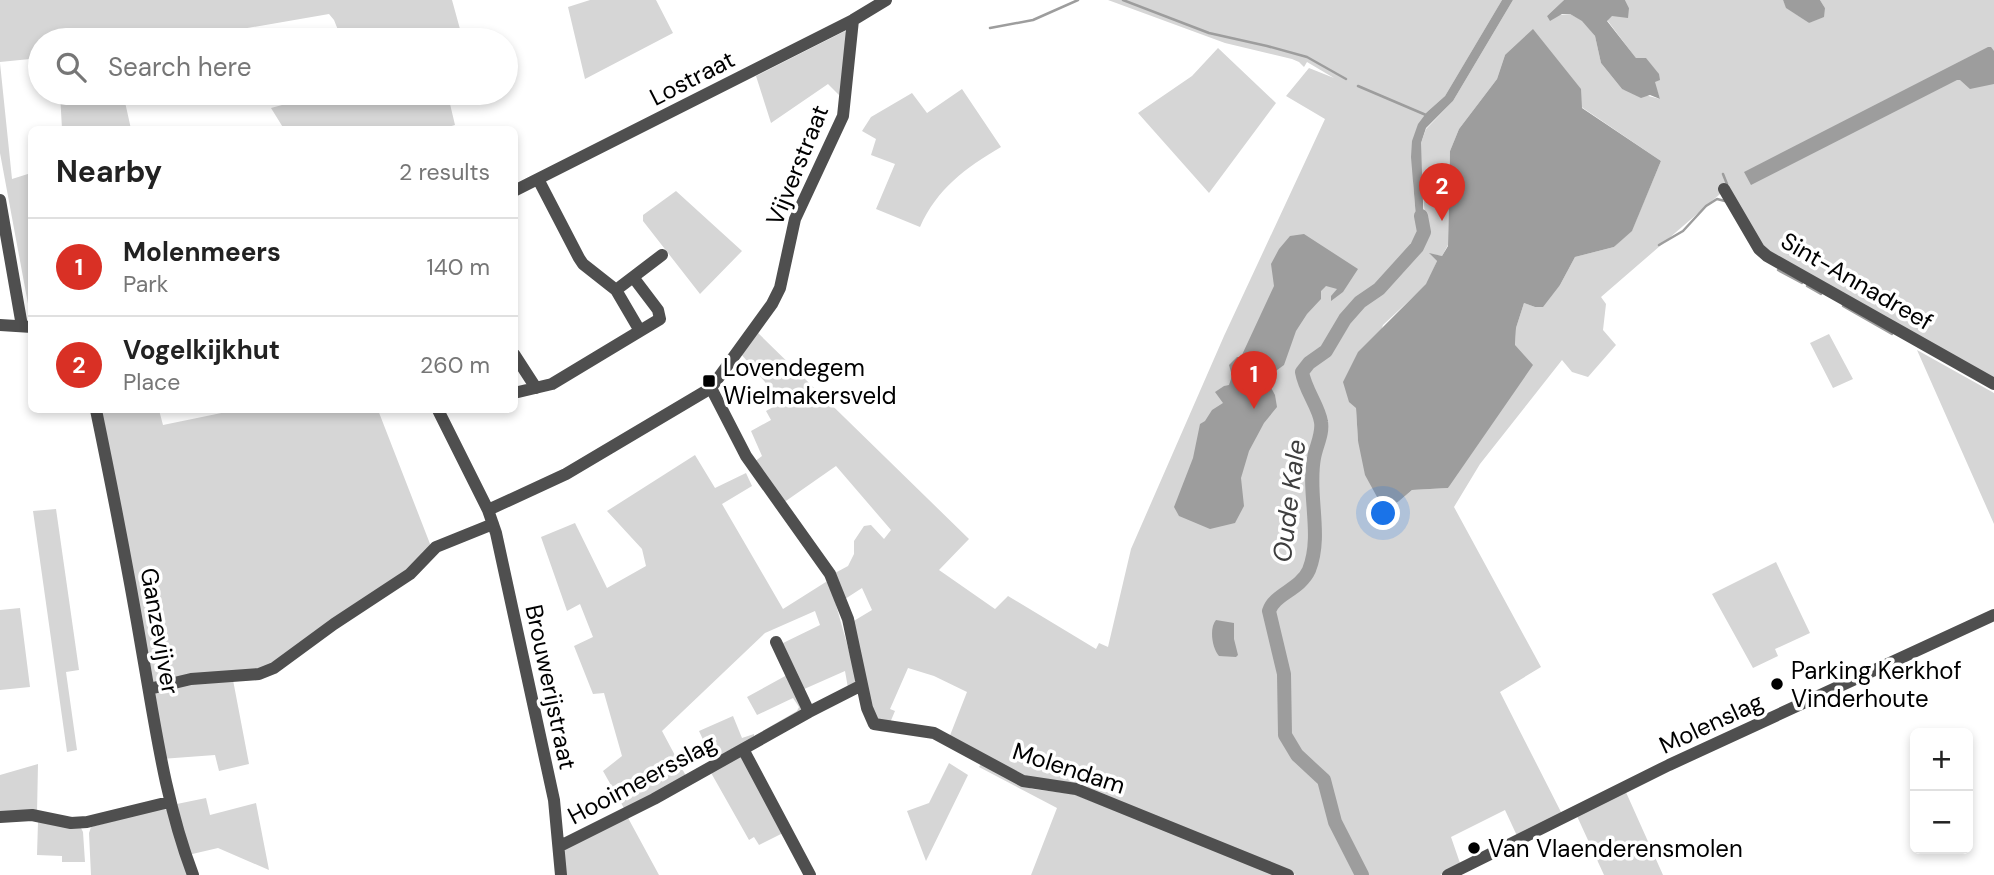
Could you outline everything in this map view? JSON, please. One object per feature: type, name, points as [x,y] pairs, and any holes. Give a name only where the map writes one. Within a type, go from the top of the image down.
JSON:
[{"type":"street","name":"Lostraat","points":[[518,189],[853,20],[886,0]]},
{"type":"street","name":"Vijverstraat","points":[[711,388],[772,304],[780,288],[795,219],[803,197],[843,116],[853,20]]},
{"type":"street","points":[[538,179],[583,264],[616,290],[640,331]]},
{"type":"street","name":"Sint-Annadreef","points":[[1724,189],[1759,249],[1767,256],[1994,384]]},
{"type":"street","points":[[0,200],[27,327],[0,325]]},
{"type":"street","points":[[616,290],[662,255]]},
{"type":"street","points":[[518,392],[552,384],[660,319],[658,310],[633,278]]},
{"type":"street","points":[[518,360],[536,388]]},
{"type":"street","points":[[488,510],[566,474],[711,388],[746,456],[830,574],[848,620],[862,685]]},
{"type":"street","name":"Ganzevijver","points":[[97,413],[122,539],[161,766],[169,802],[193,875]]},
{"type":"street","name":"Brouwerijstraat","points":[[440,413],[494,524],[554,800],[561,875]]},
{"type":"street","points":[[149,689],[191,679],[259,674],[274,668],[410,574],[436,547],[494,524]]},
{"type":"street","name":"Molenslag","points":[[1448,875],[1505,849],[1658,770],[1994,615]]},
{"type":"street","points":[[776,642],[809,712]]},
{"type":"street","name":"Hooimeersslag","points":[[560,846],[654,799],[862,685]]},
{"type":"street","name":"Molendam","points":[[862,685],[869,715],[874,724],[934,733],[1023,780],[1076,789],[1288,875]]},
{"type":"street","name":"Hooimeersslag","points":[[743,749],[810,875]]},
{"type":"street","points":[[0,817],[32,815],[60,821],[87,822],[169,802]]},
{"type":"shaded area","points":[[0,0],[452,0],[460,28],[337,28],[329,14],[248,28],[28,28],[28,59],[0,62]]},
{"type":"shaded area","points":[[590,0],[656,0],[673,33],[585,79],[568,7]]},
{"type":"shaded area","points":[[1108,0],[1502,0],[1445,96],[1427,112],[1413,182],[1416,218],[1425,217],[1420,157],[1426,129],[1453,101],[1513,0],[1564,0],[1547,16],[1570,14],[1583,21],[1595,36],[1601,63],[1622,89],[1660,99],[1654,82],[1607,20],[1611,16],[1621,15],[1629,8],[1625,0],[1783,0],[1787,8],[1809,23],[1825,8],[1820,0],[1994,0],[1994,382],[1760,248],[1727,188],[1601,297],[1606,304],[1603,330],[1616,345],[1588,377],[1572,372],[1562,360],[1480,464],[1454,507],[1541,667],[1500,692],[1562,814],[1518,838],[1505,810],[1451,837],[1461,866],[1440,875],[1366,875],[1339,822],[1330,794],[1325,797],[1336,833],[1358,875],[1296,875],[1081,788],[1039,782],[949,738],[967,692],[934,676],[908,668],[890,709],[895,711],[889,725],[875,721],[852,622],[872,610],[862,588],[845,599],[835,573],[848,566],[854,554],[854,541],[864,526],[871,525],[884,539],[891,530],[836,466],[783,503],[754,462],[762,456],[751,431],[771,420],[766,411],[782,402],[741,354],[757,332],[969,539],[939,570],[995,609],[1008,596],[1096,649],[1099,643],[1108,647],[1131,549],[1224,336],[1325,119],[1286,96],[1309,68],[1334,78],[1307,62],[1304,67],[1292,59],[1225,43]],"holes":[[[1505,55],[1661,161],[1632,230],[1614,247],[1575,257],[1560,285],[1535,307],[1524,303],[1516,328],[1515,346],[1448,488],[1412,490],[1398,502],[1358,441],[1356,408],[1383,325],[1427,284],[1437,261],[1430,254],[1442,256],[1448,245],[1450,151],[1459,129],[1497,79]],[[1309,459],[1317,460],[1319,526],[1315,560],[1302,587],[1273,610],[1271,596],[1296,583],[1303,574],[1307,560],[1311,525]]]},
{"type":"shaded area","points":[[1502,0],[1513,0],[1453,101],[1426,128],[1421,143],[1424,232],[1416,218],[1412,141],[1418,124],[1445,96]]},
{"type":"shaded area","points":[[1564,0],[1625,0],[1629,8],[1628,18],[1612,16],[1607,21],[1636,58],[1646,58],[1659,74],[1660,80],[1655,82],[1660,99],[1650,95],[1641,98],[1622,89],[1601,63],[1595,36],[1582,21],[1570,14],[1562,14],[1550,21],[1547,16]]},
{"type":"shaded area","points":[[1783,0],[1820,0],[1825,8],[1824,17],[1809,23],[1786,8]]},
{"type":"shaded area","points":[[1533,29],[1581,89],[1582,108],[1661,161],[1632,231],[1614,247],[1575,257],[1560,285],[1543,307],[1524,303],[1516,328],[1515,345],[1533,365],[1448,488],[1412,490],[1398,502],[1382,506],[1365,475],[1358,441],[1356,408],[1349,402],[1343,382],[1358,352],[1426,284],[1437,261],[1429,253],[1442,256],[1448,246],[1450,151],[1459,129],[1497,79],[1505,55]]},
{"type":"shaded area","points":[[845,31],[848,34],[842,98],[828,84],[771,123],[756,76]]},
{"type":"shaded area","points":[[1988,47],[1994,51],[1994,84],[1970,89],[1957,80],[1751,185],[1744,172]]},
{"type":"shaded area","points":[[1218,48],[1276,103],[1209,193],[1138,113],[1192,76]]},
{"type":"shaded area","points":[[0,63],[12,179],[28,174],[28,304],[0,153]]},
{"type":"shaded area","points":[[962,89],[1001,147],[953,181],[935,201],[920,227],[876,209],[895,164],[871,155],[876,139],[862,131],[871,117],[912,93],[927,113]]},
{"type":"shaded area","points":[[61,105],[126,105],[130,126],[62,126]]},
{"type":"shaded area","points":[[282,105],[450,105],[455,125],[282,126],[271,108]]},
{"type":"shaded area","points":[[676,191],[742,251],[700,294],[643,221],[643,215]]},
{"type":"shaded area","points":[[1304,234],[1358,269],[1343,292],[1331,301],[1331,296],[1337,289],[1326,286],[1321,291],[1321,299],[1296,331],[1284,365],[1273,373],[1268,382],[1275,395],[1277,407],[1264,423],[1249,451],[1241,478],[1244,506],[1235,523],[1210,529],[1179,516],[1174,507],[1193,458],[1200,424],[1212,410],[1223,403],[1215,392],[1229,385],[1232,376],[1229,365],[1237,357],[1241,357],[1274,286],[1271,264],[1279,249],[1290,236]]},
{"type":"shaded area","points":[[1829,334],[1853,379],[1833,388],[1810,343]]},
{"type":"shaded area","points":[[1917,350],[1994,393],[1994,524]]},
{"type":"shaded area","points":[[100,413],[160,413],[163,425],[221,413],[379,413],[432,549],[416,567],[266,668],[152,685]]},
{"type":"shaded area","points":[[695,455],[715,488],[746,473],[752,486],[722,504],[783,609],[829,580],[858,683],[848,688],[845,671],[802,690],[781,644],[820,625],[815,611],[765,633],[662,731],[686,776],[716,758],[714,743],[706,746],[699,731],[733,716],[742,738],[754,736],[797,711],[799,707],[793,698],[757,715],[747,697],[787,675],[803,713],[625,810],[603,771],[622,756],[604,693],[593,694],[574,646],[593,637],[580,604],[567,611],[541,537],[575,523],[607,588],[646,566],[642,549],[607,511]]},
{"type":"shaded area","points":[[56,509],[79,670],[66,672],[77,750],[67,752],[33,511]]},
{"type":"shaded area","points":[[1776,562],[1810,633],[1775,649],[1778,656],[1753,668],[1712,594]]},
{"type":"shaded area","points":[[20,608],[30,687],[0,690],[0,610]]},
{"type":"shaded area","points":[[1216,620],[1234,623],[1238,655],[1236,657],[1219,656],[1212,633]]},
{"type":"shaded area","points":[[233,680],[249,764],[219,771],[215,755],[161,759],[155,693],[177,685]]},
{"type":"shaded area","points":[[741,757],[785,832],[759,845],[754,837],[749,840],[710,771]]},
{"type":"shaded area","points":[[949,763],[968,775],[926,861],[907,811],[929,803]]},
{"type":"shaded area","points":[[38,764],[37,813],[0,816],[0,775]]},
{"type":"shaded area","points":[[981,764],[1032,789],[1073,794],[1280,875],[1031,875],[1057,808],[979,767]]},
{"type":"shaded area","points":[[1625,790],[1663,875],[1604,875],[1576,814]]},
{"type":"shaded area","points":[[206,798],[210,815],[256,803],[269,870],[218,848],[188,855],[172,805]]},
{"type":"shaded area","points":[[162,808],[167,810],[189,875],[91,875],[91,827]]},
{"type":"shaded area","points":[[627,816],[659,875],[564,875],[564,848]]},
{"type":"shaded area","points":[[38,822],[81,828],[85,862],[62,862],[62,856],[37,855]]},
{"type":"waterway","points":[[990,28],[1033,20],[1078,0]]},
{"type":"waterway","points":[[1123,0],[1209,33],[1307,57],[1346,79]]},
{"type":"waterway","points":[[1358,86],[1426,115]]},
{"type":"waterway","points":[[1723,174],[1727,184]]},
{"type":"waterway","points":[[1659,245],[1683,231],[1706,206],[1717,199],[1725,201]]},
{"type":"waterway","name":"Oude Kale","points":[[1362,875],[1335,822],[1324,780],[1297,755],[1285,735],[1284,674],[1269,611],[1276,600],[1305,577],[1315,543],[1312,472],[1321,426],[1320,416],[1302,372],[1309,363],[1326,351],[1345,319],[1360,302],[1379,289],[1417,247],[1424,232],[1421,216]]},
{"type":"waterway","points":[[1778,270],[1802,283]]},
{"type":"waterway","points":[[1807,286],[1821,294]]},
{"type":"waterway","points":[[1843,306],[1892,334]]},
{"type":"place","name":"Vogelkijkhut","points":[[1442,221]]},
{"type":"place","name":"Lovendegem Wielmakersveld","points":[[709,381]]},
{"type":"place","name":"Molenmeers","points":[[1254,409]]},
{"type":"place","name":"Parking Kerkhof Vinderhoute","points":[[1777,684]]},
{"type":"place","name":"Van Vlaenderensmolen","points":[[1474,848]]}]
